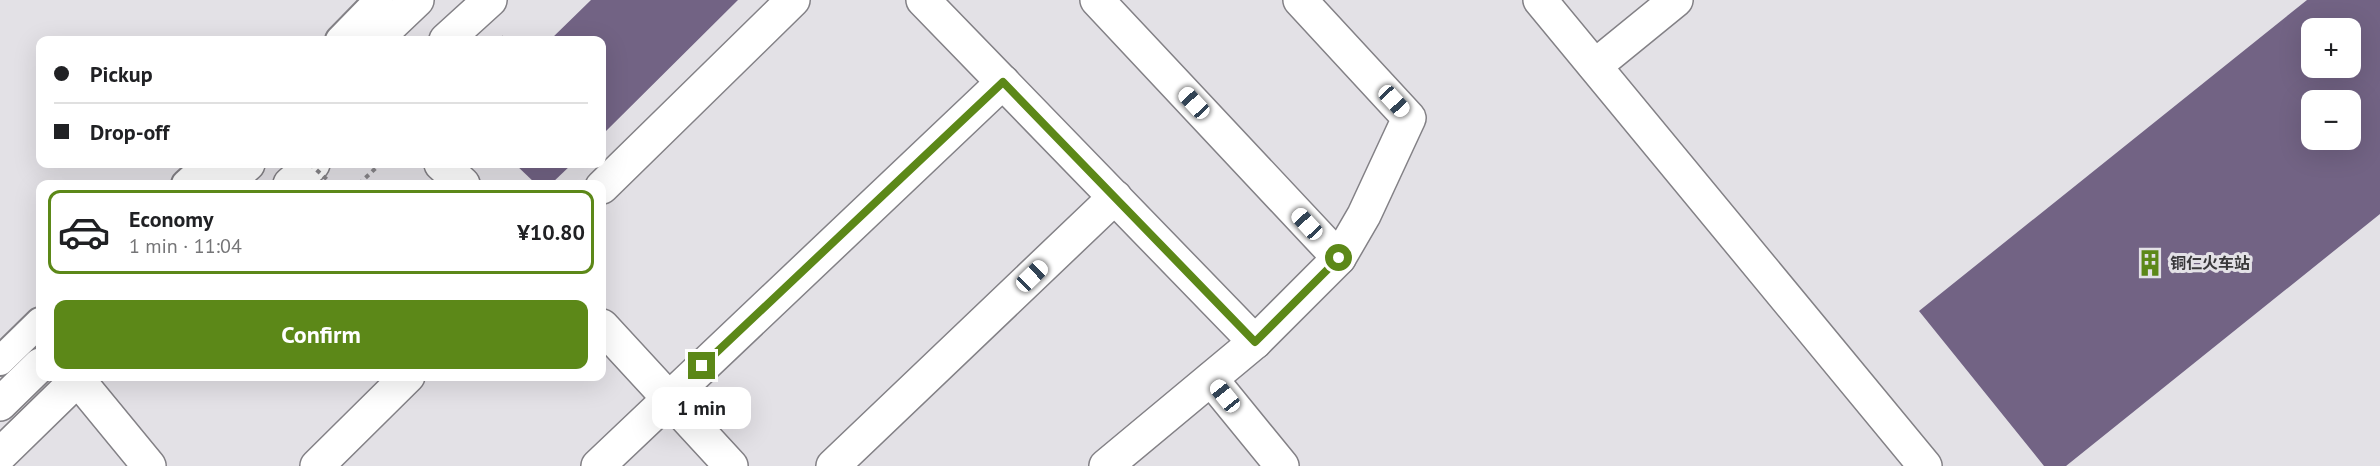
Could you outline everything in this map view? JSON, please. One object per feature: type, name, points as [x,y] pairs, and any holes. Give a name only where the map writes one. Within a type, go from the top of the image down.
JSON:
[{"type":"street","points":[[344,36],[379,0]]},
{"type":"street","points":[[379,36],[417,0]]},
{"type":"street","points":[[450,36],[490,0]]},
{"type":"street","points":[[606,184],[793,0]]},
{"type":"street","points":[[923,0],[1255,342]]},
{"type":"street","points":[[1097,0],[1339,258]]},
{"type":"street","points":[[1106,466],[1255,342],[1339,258],[1364,214],[1410,118],[1300,0]]},
{"type":"street","points":[[1540,0],[1925,466]]},
{"type":"street","points":[[1595,66],[1676,0]]},
{"type":"street","points":[[598,466],[1003,82]]},
{"type":"street","points":[[190,180],[204,168]]},
{"type":"street","points":[[230,180],[244,168]]},
{"type":"street","points":[[294,180],[308,168]]},
{"type":"street","points":[[445,168],[459,180]]},
{"type":"street","points":[[833,466],[1114,197]]},
{"type":"street","points":[[0,361],[36,326]]},
{"type":"street","points":[[606,330],[731,466]]},
{"type":"street","points":[[0,404],[36,369]]},
{"type":"street","points":[[1210,379],[1282,466]]},
{"type":"street","points":[[0,455],[75,381]]},
{"type":"street","points":[[80,381],[149,466]]},
{"type":"street","points":[[317,466],[403,381]]},
{"type":"path","points":[[316,168],[328,180]]},
{"type":"path","points":[[363,180],[376,168]]},
{"type":"building","points":[[591,0],[738,0],[606,131],[606,36],[554,36]]},
{"type":"building","name":"铜仁火车站","points":[[2307,0],[2380,0],[2380,214],[2066,466],[2044,466],[1919,311]]},
{"type":"building","points":[[519,168],[568,168],[555,180],[532,180]]},
{"type":"place","name":"铜仁火车站","points":[[2150,263]]},
{"type":"route","points":[[702,366],[1003,82],[1255,342],[1339,258]]}]
